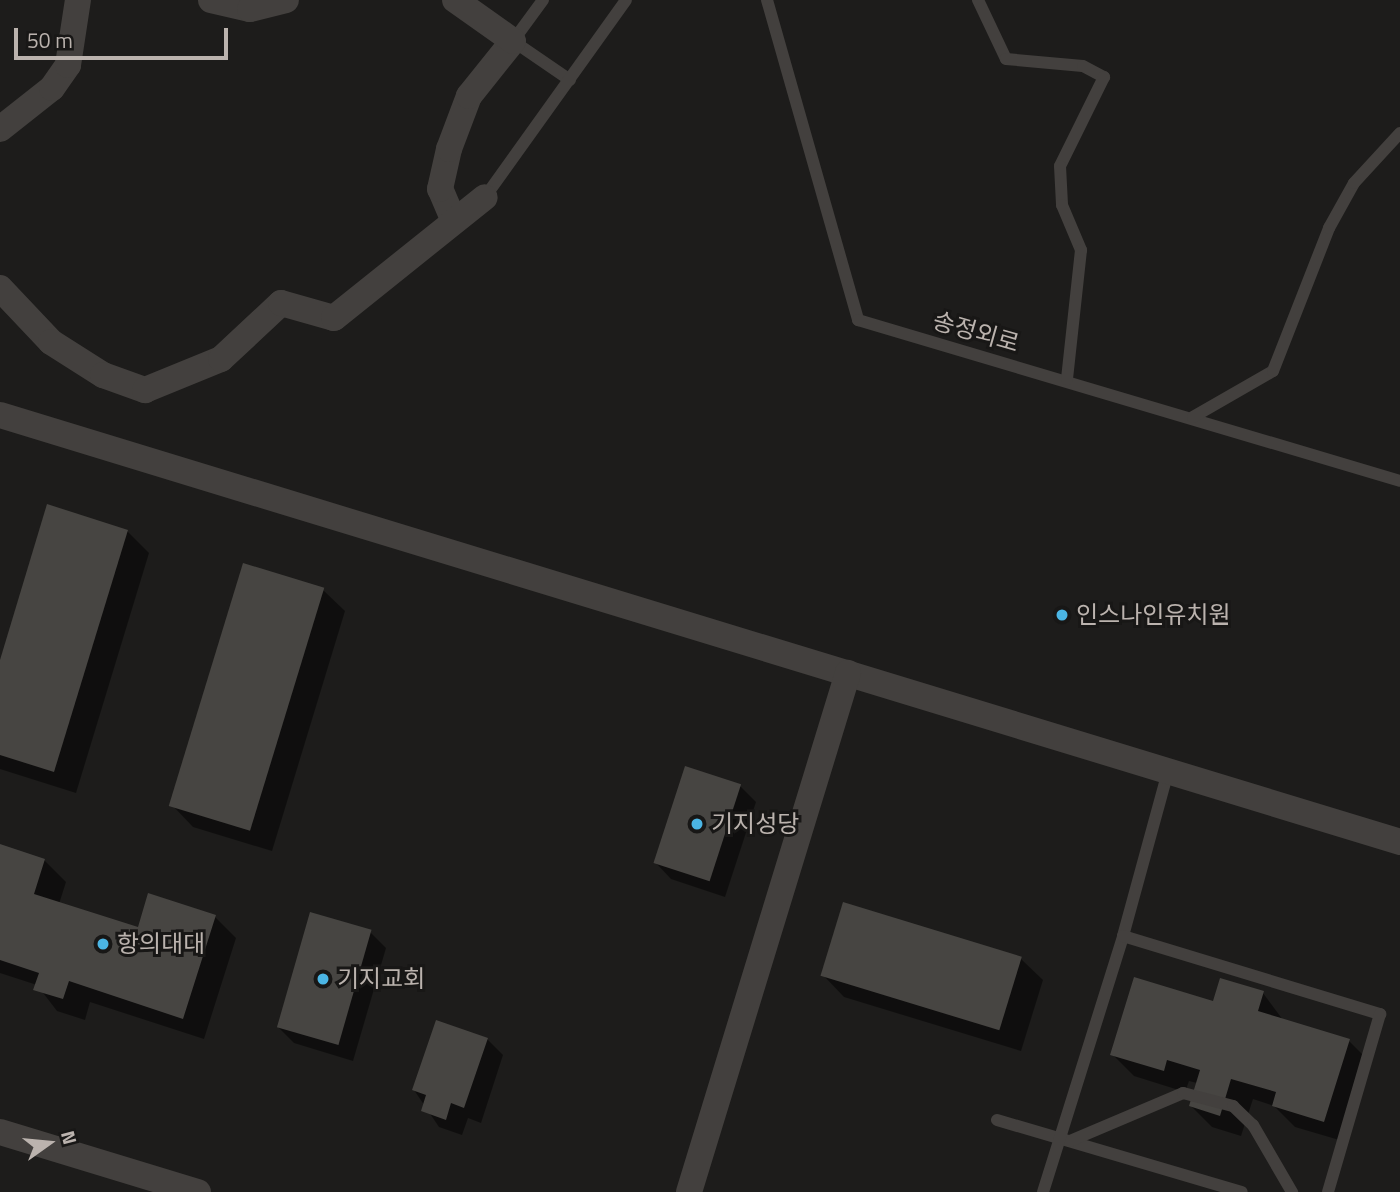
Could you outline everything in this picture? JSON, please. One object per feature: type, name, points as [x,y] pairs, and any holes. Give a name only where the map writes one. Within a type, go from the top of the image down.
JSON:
[{"type":"street","points":[[0,129],[52,88],[68,65],[78,0]]},
{"type":"street","points":[[211,0],[250,9],[286,0]]},
{"type":"street","points":[[453,219],[440,188],[449,149],[469,96],[513,41],[455,0]]},
{"type":"street","points":[[0,288],[51,342],[103,375],[145,390],[221,359],[281,303],[334,318],[453,219],[485,197]]},
{"type":"street","points":[[0,415],[1400,842]]},
{"type":"street","points":[[689,1192],[848,673]]},
{"type":"street","points":[[0,1132],[198,1192]]},
{"type":"lane","points":[[543,0],[513,41],[570,80]]},
{"type":"lane","points":[[485,197],[625,0]]},
{"type":"lane","name":"송정외로","points":[[766,0],[858,320],[1067,379],[1400,481]]},
{"type":"lane","points":[[978,0],[1006,59],[1083,66],[1104,77],[1060,166],[1062,205],[1081,250],[1067,379]]},
{"type":"lane","points":[[1193,417],[1273,371],[1329,228],[1354,183],[1400,133]]},
{"type":"lane","points":[[1043,1192],[1065,1140],[1168,771]]},
{"type":"lane","points":[[1123,936],[1380,1014],[1328,1192]]},
{"type":"lane","points":[[1065,1140],[1183,1093],[1233,1106],[1253,1125],[1292,1192]]},
{"type":"lane","points":[[997,1120],[1242,1192]]},
{"type":"building","points":[[47,504],[128,530],[54,772],[0,755],[0,660]]},
{"type":"building","points":[[243,563],[324,588],[250,831],[169,806]]},
{"type":"building","name":"기지성당","points":[[685,766],[741,784],[710,881],[653,863]]},
{"type":"building","name":"항의대대","points":[[0,844],[45,859],[34,894],[138,927],[148,893],[216,915],[183,1019],[69,981],[63,999],[33,990],[39,973],[0,960]]},
{"type":"building","points":[[843,902],[1022,957],[999,1030],[820,976]]},
{"type":"building","name":"기지교회","points":[[310,912],[372,930],[338,1045],[277,1027]]},
{"type":"building","points":[[1134,977],[1213,1001],[1220,978],[1264,991],[1258,1011],[1350,1039],[1324,1122],[1272,1106],[1276,1092],[1231,1079],[1220,1116],[1189,1106],[1200,1070],[1167,1060],[1164,1071],[1110,1055]]},
{"type":"building","points":[[436,1020],[488,1038],[464,1108],[451,1103],[446,1120],[421,1111],[426,1095],[412,1090]]},
{"type":"place","name":"인스나인유치원","points":[[1062,615]]},
{"type":"place","name":"기지성당","points":[[697,824]]},
{"type":"place","name":"항의대대","points":[[103,944]]},
{"type":"place","name":"기지교회","points":[[323,979]]}]
